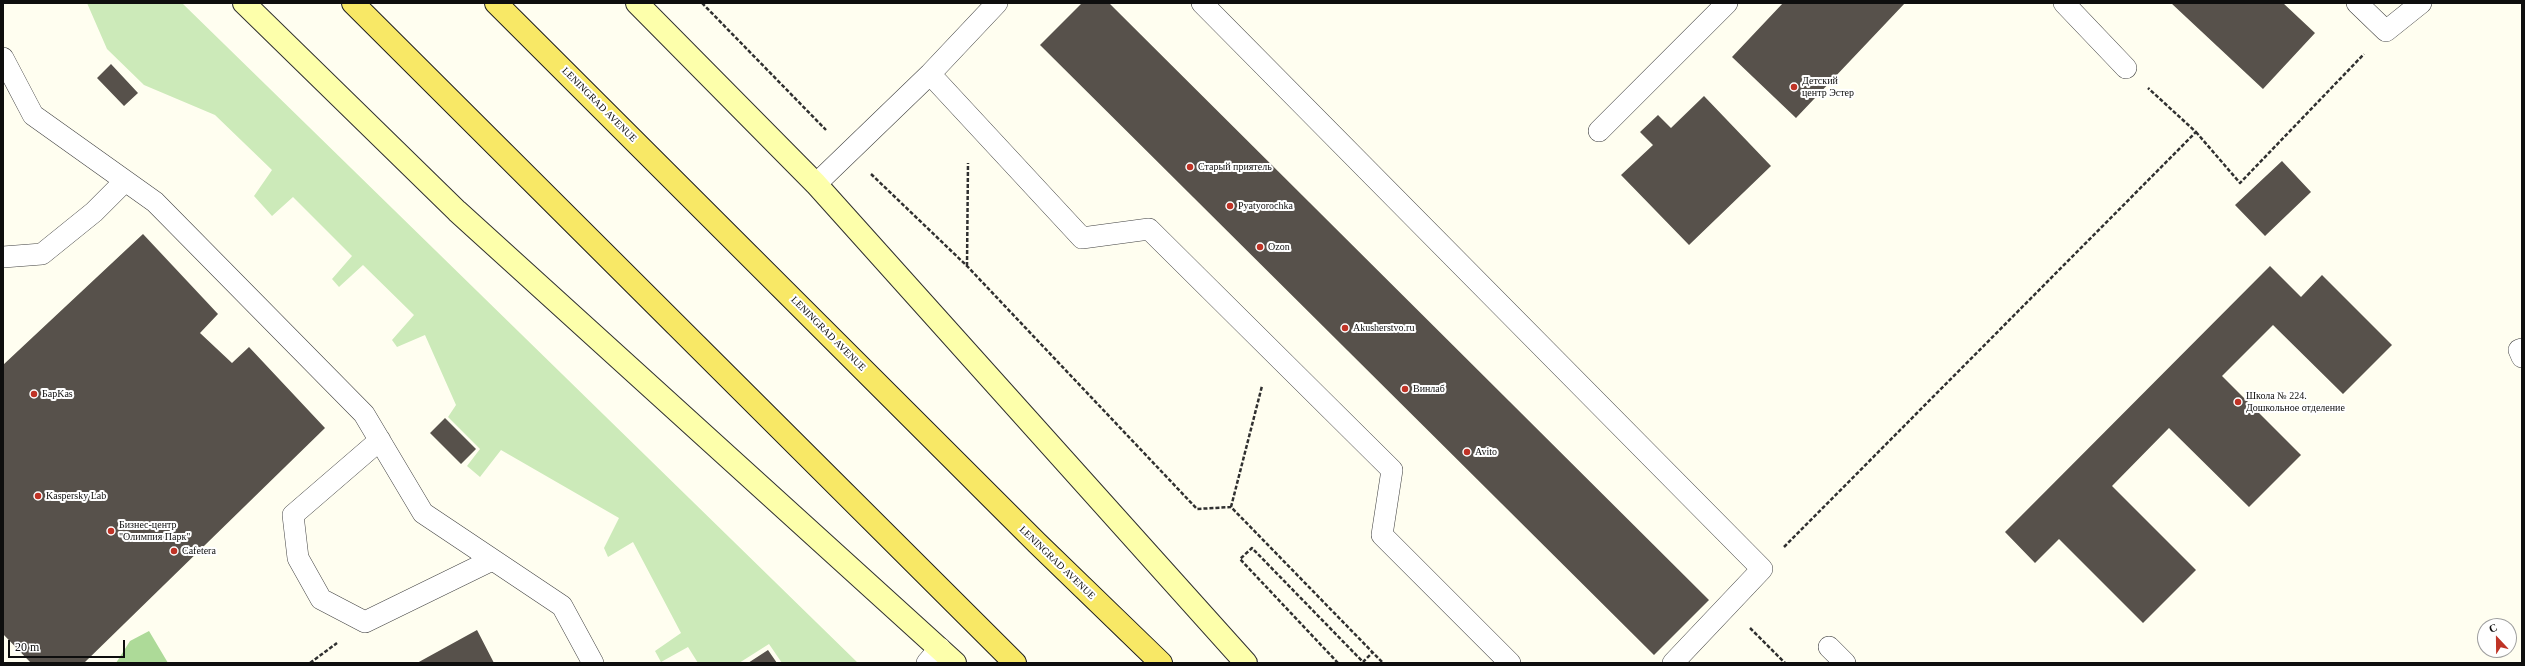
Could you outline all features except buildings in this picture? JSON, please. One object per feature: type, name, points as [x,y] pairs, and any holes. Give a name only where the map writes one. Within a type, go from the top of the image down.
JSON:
[{"type":"main road","points":[[244,3],[457,211],[940,658]]},
{"type":"main road","points":[[353,3],[1015,663]]},
{"type":"main road","name":"LENINGRAD AVENUE","points":[[496,3],[1036,543],[1161,663]]},
{"type":"main road","points":[[637,3],[816,184],[1246,663]]},
{"type":"lane","points":[[816,184],[930,74],[997,3]]},
{"type":"lane","points":[[1202,3],[1762,569],[1673,663]]},
{"type":"lane","points":[[1599,131],[1727,3]]},
{"type":"lane","points":[[2064,3],[2126,68]]},
{"type":"lane","points":[[2357,3],[2386,31],[2421,3]]},
{"type":"lane","points":[[4,63],[33,116],[155,202],[359,408],[380,440],[423,513],[562,606],[593,663]]},
{"type":"lane","points":[[930,74],[969,114],[1082,238],[1149,229],[1392,470],[1382,535],[1510,663]]},
{"type":"lane","points":[[3,257],[42,254],[94,212],[125,181]]},
{"type":"lane","points":[[2522,349],[2519,350],[2522,357]]},
{"type":"lane","points":[[380,440],[293,515],[298,558],[321,599],[365,622],[492,560]]},
{"type":"lane","points":[[1829,648],[1845,663]]},
{"type":"path","points":[[702,3],[848,152],[967,266],[1197,509],[1231,508],[1383,663]]},
{"type":"path","points":[[2126,68],[2196,132],[2240,184],[2386,31]]},
{"type":"path","points":[[967,266],[969,114]]},
{"type":"path","points":[[1762,569],[2196,132]]},
{"type":"path","points":[[1231,508],[1271,350]]},
{"type":"path","points":[[1338,663],[1240,559],[1252,548],[1363,662],[1373,652]]},
{"type":"path","points":[[1727,606],[1785,663]]},
{"type":"green space","points":[[87,3],[182,3],[858,663],[782,663],[769,644],[739,663],[698,663],[688,647],[661,662],[655,651],[681,633],[633,542],[608,557],[604,548],[619,518],[501,450],[480,477],[467,466],[480,449],[448,417],[456,405],[425,335],[397,347],[392,340],[414,315],[363,265],[339,287],[332,279],[352,256],[293,197],[272,216],[254,196],[272,170],[215,115],[144,85],[107,49]]},
{"type":"green space","points":[[149,631],[168,663],[116,663],[130,641]]},
{"type":"place","name":"Детский центр Эстер","points":[[1794,87]]},
{"type":"place","name":"Старый приятель","points":[[1190,167]]},
{"type":"place","name":"Pyatyorochka","points":[[1230,206]]},
{"type":"place","name":"Ozon","points":[[1260,247]]},
{"type":"place","name":"Akusherstvo.ru","points":[[1345,328]]},
{"type":"place","name":"Винлаб","points":[[1405,389]]},
{"type":"place","name":"БарKas","points":[[34,394]]},
{"type":"place","name":"Школа № 224. Дошкольное отделение","points":[[2238,402]]},
{"type":"place","name":"Avito","points":[[1467,452]]},
{"type":"place","name":"Kaspersky Lab","points":[[38,496]]},
{"type":"place","name":"Бизнес-центр \"Олимпия Парк\"","points":[[111,531]]},
{"type":"place","name":"Cafetera","points":[[174,551]]}]
